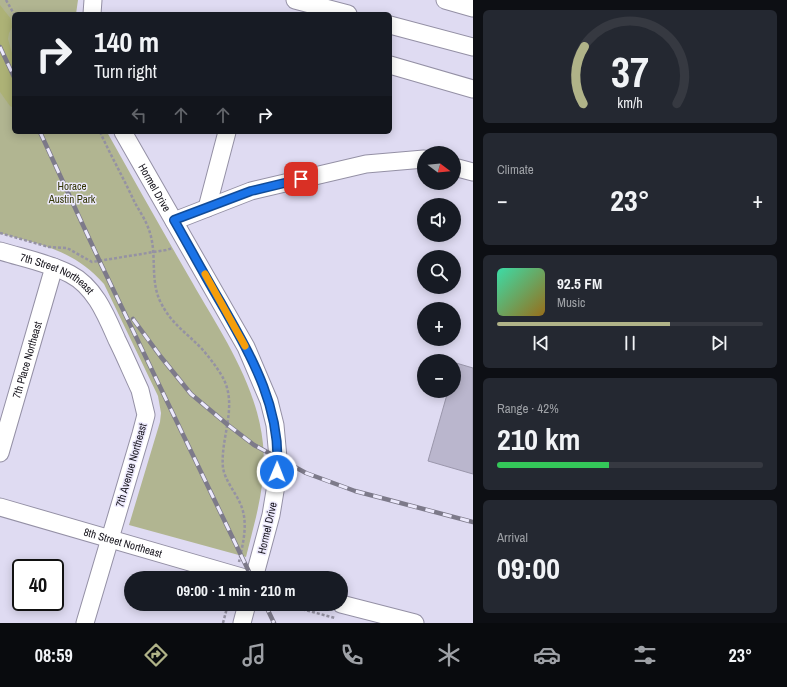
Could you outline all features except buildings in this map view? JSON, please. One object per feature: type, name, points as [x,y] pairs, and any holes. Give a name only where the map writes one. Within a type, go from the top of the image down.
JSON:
[{"type":"street","points":[[92,12],[93,0]]},
{"type":"street","points":[[295,0],[340,12]]},
{"type":"street","points":[[445,0],[473,8]]},
{"type":"street","points":[[392,26],[473,47]]},
{"type":"street","points":[[392,66],[473,89]]},
{"type":"street","name":"Hormel Drive","points":[[124,134],[246,347],[269,401],[275,425],[278,458],[276,485],[271,515],[256,571]]},
{"type":"street","points":[[207,208],[226,134]]},
{"type":"street","points":[[174,220],[251,191],[366,164],[417,160]]},
{"type":"street","points":[[461,169],[473,172]]},
{"type":"street","name":"7th Street Northeast","points":[[0,251],[54,267],[70,274],[84,284],[96,297],[103,310]]},
{"type":"street","name":"7th Place Northeast","points":[[0,453],[54,267]]},
{"type":"street","name":"7th Avenue Northeast","points":[[85,623],[146,415],[140,390],[103,310]]},
{"type":"street","name":"8th Street Northeast","points":[[0,507],[219,571]]},
{"type":"street","points":[[242,623],[245,611]]},
{"type":"street","points":[[341,611],[415,623]]},
{"type":"path","points":[[6,0],[13,12]]},
{"type":"path","points":[[101,134],[148,227],[153,252],[153,277],[160,301],[175,325],[201,349],[213,363],[222,376],[228,389],[230,403],[223,455],[223,470],[241,504],[245,519],[241,571]]},
{"type":"path","points":[[0,233],[49,247],[67,248],[92,262],[166,250],[186,241]]},
{"type":"path","points":[[223,623],[226,611]]},
{"type":"green space","name":"Horace Austin Park","points":[[0,0],[78,0],[76,12],[12,12],[12,134],[108,134],[226,340],[246,380],[259,422],[263,444],[264,459],[262,487],[246,557],[129,525],[160,422],[161,413],[158,396],[104,284],[81,263],[69,256],[43,245],[0,233]]},
{"type":"green space","points":[[0,5],[11,19],[12,27],[8,39],[12,53],[12,107],[0,92]]},
{"type":"railway","points":[[0,47],[12,73]]},
{"type":"railway","points":[[41,134],[100,262],[249,571]]},
{"type":"railway","points":[[133,319],[191,394],[254,445],[306,473],[355,491],[473,522]]},
{"type":"railway","points":[[268,611],[274,623]]},
{"type":"slow traffic","points":[[205,274],[245,346]]},
{"type":"route","points":[[277,472],[278,458],[275,425],[269,401],[259,375],[246,347],[174,220],[251,191],[301,179]]}]
